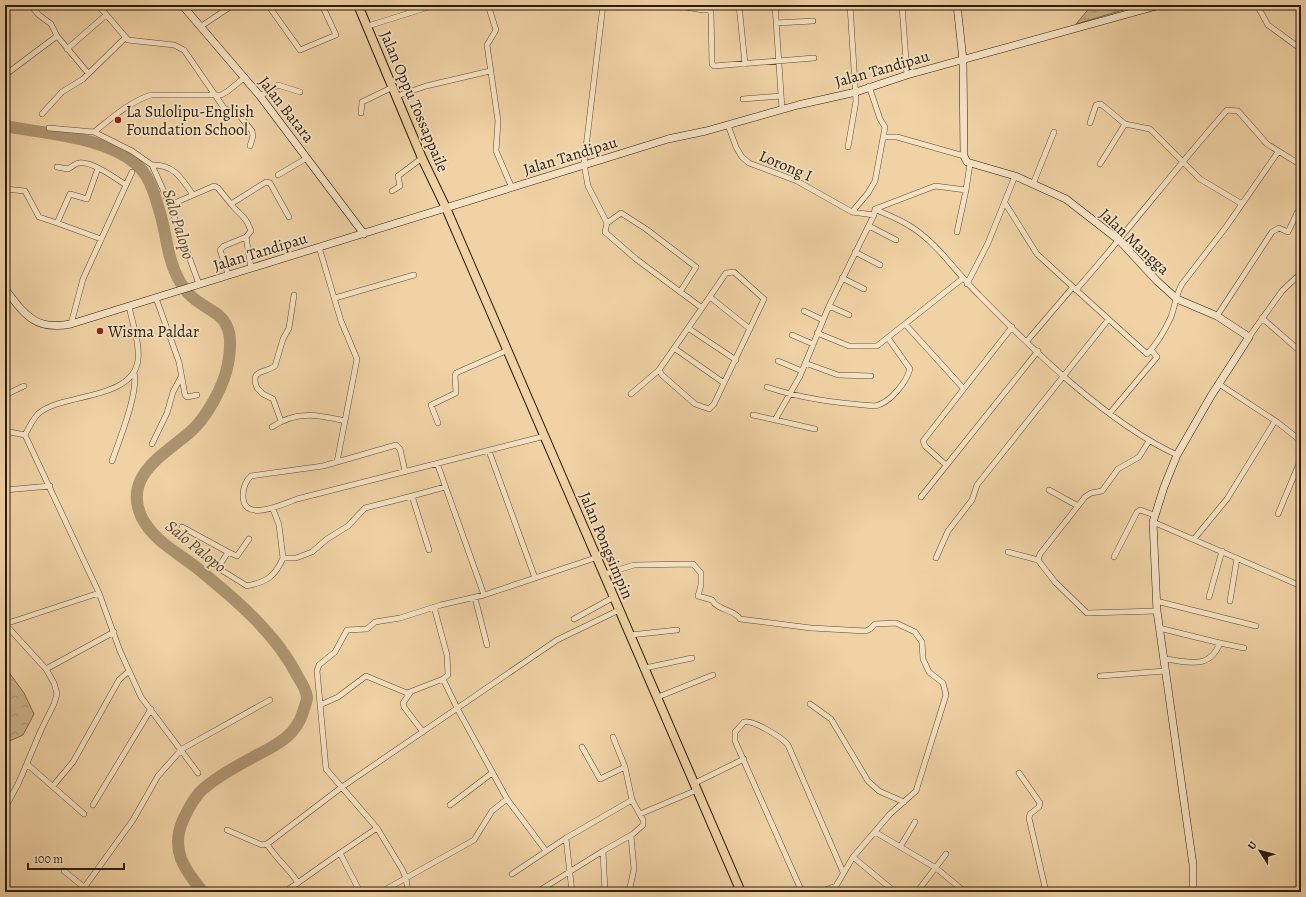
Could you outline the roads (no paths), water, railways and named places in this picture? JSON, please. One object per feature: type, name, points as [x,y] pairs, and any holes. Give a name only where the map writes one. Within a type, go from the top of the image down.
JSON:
[{"type":"main road","name":"Jalan Oppu Tossappaile","points":[[358,5],[422,158],[446,208]]},
{"type":"main road","name":"Jalan Pongsimpin","points":[[446,208],[598,557],[619,610],[658,697],[741,892]]},
{"type":"street","points":[[98,5],[125,38],[130,41],[150,41],[179,47],[190,59],[224,108],[239,115],[252,131],[253,136],[250,146]]},
{"type":"street","name":"Jalan Batara","points":[[182,5],[245,77],[364,234]]},
{"type":"street","points":[[200,27],[233,5]]},
{"type":"street","points":[[268,5],[300,50],[336,35],[322,5]]},
{"type":"street","points":[[368,26],[435,5]]},
{"type":"street","points":[[488,5],[496,30],[487,44],[498,121],[496,151],[512,188]]},
{"type":"street","points":[[603,5],[584,164],[588,186],[607,223],[605,232],[636,259],[702,308]]},
{"type":"street","points":[[674,5],[704,8],[709,10],[713,65],[779,62],[814,58]]},
{"type":"street","points":[[739,5],[745,64]]},
{"type":"street","points":[[775,5],[782,109]]},
{"type":"street","points":[[848,147],[853,125],[856,92],[850,5]]},
{"type":"street","points":[[902,5],[907,75]]},
{"type":"street","points":[[957,5],[963,60],[964,156],[970,164],[957,232]]},
{"type":"street","name":"Jalan Tandipau","points":[[5,289],[25,314],[35,322],[53,326],[71,324],[228,274],[319,248],[668,139],[728,125],[782,109],[856,92],[869,86],[907,75],[1160,5]]},
{"type":"street","points":[[1257,5],[1268,25],[1301,49]]},
{"type":"street","points":[[32,7],[39,15],[51,24],[57,36],[88,73]]},
{"type":"street","points":[[67,49],[106,14]]},
{"type":"street","points":[[776,23],[813,21]]},
{"type":"street","points":[[5,75],[57,36]]},
{"type":"street","points":[[42,114],[62,92],[77,83],[125,38]]},
{"type":"street","points":[[397,96],[426,86],[490,71]]},
{"type":"street","points":[[94,132],[130,104],[151,95],[221,95],[245,77]]},
{"type":"street","points":[[260,96],[278,85],[300,92]]},
{"type":"street","points":[[852,212],[872,188],[885,126],[880,119],[869,86]]},
{"type":"street","points":[[361,113],[362,102],[393,87]]},
{"type":"street","points":[[743,99],[781,96]]},
{"type":"street","points":[[1090,123],[1096,105],[1101,104],[1125,124],[1150,129],[1201,181],[1242,204]]},
{"type":"street","points":[[1027,341],[1074,288],[1120,241],[1227,110],[1235,109],[1267,144],[1301,165]]},
{"type":"street","points":[[1100,164],[1125,124]]},
{"type":"street","name":"Lorong I","points":[[728,125],[736,147],[742,157],[749,163],[797,181],[852,212]]},
{"type":"street","points":[[49,128],[94,132],[132,151],[152,165],[163,166],[174,170],[193,195]]},
{"type":"street","points":[[1033,184],[1054,132]]},
{"type":"street","points":[[883,136],[897,137],[964,156]]},
{"type":"street","points":[[1004,203],[1037,254],[1147,354],[1151,350],[1170,318],[1177,299],[1178,291],[1182,284],[1242,204],[1278,152]]},
{"type":"street","points":[[278,176],[307,158]]},
{"type":"street","points":[[392,191],[400,185],[398,176],[422,158]]},
{"type":"street","points":[[57,167],[68,170],[81,162],[98,168],[126,184]]},
{"type":"street","name":"Jalan Mangga","points":[[970,164],[1015,176],[1066,199],[1120,241],[1157,281],[1177,299],[1217,316],[1249,337]]},
{"type":"street","points":[[152,165],[170,205],[197,285]]},
{"type":"street","points":[[57,222],[70,194],[87,199],[98,168]]},
{"type":"street","points":[[71,324],[83,279],[132,172]]},
{"type":"street","points":[[967,284],[986,248],[1015,176]]},
{"type":"street","points":[[231,204],[264,183],[269,183],[289,217]]},
{"type":"street","points":[[170,205],[215,186],[248,220],[251,231],[246,237],[224,246],[220,250],[228,274]]},
{"type":"street","points":[[775,420],[802,371],[829,306],[869,226],[874,212],[934,186],[966,190]]},
{"type":"street","points":[[5,189],[25,191],[39,217],[57,222],[101,239]]},
{"type":"street","points":[[1217,316],[1272,232],[1279,228],[1288,232],[1296,213],[1301,210]]},
{"type":"street","points":[[852,212],[874,212],[916,230],[941,254],[967,284],[1064,376],[1110,413],[1149,441],[1177,455]]},
{"type":"street","points":[[607,223],[620,213],[646,229],[696,267],[680,292]]},
{"type":"street","points":[[869,226],[896,240]]},
{"type":"street","points":[[246,237],[251,268]]},
{"type":"street","points":[[319,248],[341,321],[358,359],[337,462]]},
{"type":"street","points":[[855,252],[880,265]]},
{"type":"street","points":[[631,394],[659,370],[726,273],[734,272],[764,299],[736,360],[709,409],[695,404],[667,380],[659,370]]},
{"type":"street","points":[[1193,892],[1193,865],[1156,602],[1154,519],[1177,455],[1219,384],[1262,318],[1282,291],[1301,273]]},
{"type":"street","points":[[335,298],[414,275]]},
{"type":"street","points":[[842,278],[864,289]]},
{"type":"street","points":[[817,333],[849,346],[876,346],[962,279]]},
{"type":"street","points":[[281,421],[275,401],[257,388],[255,377],[260,372],[272,368],[277,362],[283,338],[289,328],[294,296]]},
{"type":"street","points":[[710,297],[750,329]]},
{"type":"street","points":[[156,298],[179,362],[186,396],[197,394]]},
{"type":"street","points":[[112,461],[129,410],[135,380],[134,372],[138,355],[129,306]]},
{"type":"street","points":[[829,306],[849,315]]},
{"type":"street","points":[[804,312],[823,320]]},
{"type":"street","points":[[1262,318],[1301,352]]},
{"type":"street","points":[[936,558],[948,531],[972,500],[977,485],[1108,320]]},
{"type":"street","points":[[906,324],[964,388]]},
{"type":"street","points":[[946,465],[925,446],[923,441],[1012,327]]},
{"type":"street","points":[[688,328],[736,360]]},
{"type":"street","points":[[792,335],[812,344]]},
{"type":"street","points":[[767,387],[789,394],[839,403],[875,406],[884,403],[906,379],[910,368],[888,338]]},
{"type":"street","points":[[674,348],[724,383]]},
{"type":"street","points":[[438,423],[431,405],[456,393],[454,376],[456,372],[508,350]]},
{"type":"street","points":[[1110,413],[1157,357],[1151,350]]},
{"type":"street","points":[[921,497],[1038,351]]},
{"type":"street","points":[[778,361],[802,371]]},
{"type":"street","points":[[805,363],[838,375],[871,376]]},
{"type":"street","points":[[25,435],[39,414],[48,408],[110,389],[120,384],[134,372]]},
{"type":"street","points":[[152,444],[167,412],[172,392],[181,377]]},
{"type":"street","points":[[1219,384],[1275,421],[1301,441]]},
{"type":"street","points":[[5,395],[24,386]]},
{"type":"street","points":[[272,427],[281,421],[311,414],[345,421]]},
{"type":"street","points":[[753,414],[815,429]]},
{"type":"street","points":[[1194,539],[1227,499],[1275,421]]},
{"type":"street","points":[[5,431],[25,435]]},
{"type":"street","points":[[25,435],[99,593],[128,671],[141,697],[182,749],[198,773]]},
{"type":"street","points":[[405,471],[400,449],[396,445],[313,468],[250,476],[243,489],[244,503],[251,509],[272,509],[297,500],[405,471],[545,436]]},
{"type":"street","points":[[1038,560],[1039,556],[1088,495],[1102,491],[1118,469],[1138,457],[1149,441]]},
{"type":"street","points":[[488,451],[535,578]]},
{"type":"street","points":[[1278,514],[1301,459]]},
{"type":"street","points":[[437,463],[484,595]]},
{"type":"street","points":[[5,490],[50,486]]},
{"type":"street","points":[[283,558],[296,558],[312,552],[327,539],[348,526],[365,508],[445,487]]},
{"type":"street","points":[[1050,490],[1078,506]]},
{"type":"street","points":[[412,496],[429,550]]},
{"type":"street","points":[[228,552],[218,568],[247,586],[268,580],[280,566],[283,558],[279,525],[272,509]]},
{"type":"street","points":[[1114,557],[1137,512],[1140,510],[1154,519],[1194,539],[1301,586]]},
{"type":"street","points":[[182,527],[237,556],[249,540]]},
{"type":"street","points":[[1209,597],[1222,551]]},
{"type":"street","points":[[1008,552],[1038,560],[1055,582],[1087,613],[1157,611]]},
{"type":"street","points":[[408,892],[406,878],[377,828],[329,774],[325,766],[318,668],[334,654],[346,630],[366,629],[375,622],[400,618],[434,607],[475,598],[598,557]]},
{"type":"street","points":[[1230,601],[1237,558]]},
{"type":"street","points":[[605,574],[634,564],[693,564],[701,573],[701,585],[698,596],[712,600],[715,605],[736,614],[740,619],[836,630],[866,631],[875,624],[895,623],[915,632],[921,641],[924,659],[929,672],[943,683],[946,692],[940,717],[916,791],[890,814],[853,857],[835,887],[820,892]]},
{"type":"street","points":[[5,808],[27,764],[56,699],[54,683],[46,669],[5,624],[99,593]]},
{"type":"street","points":[[574,619],[614,597]]},
{"type":"street","points":[[475,598],[487,645]]},
{"type":"street","points":[[1156,602],[1256,626]]},
{"type":"street","points":[[423,732],[404,707],[403,703],[410,693],[418,688],[444,679],[448,675],[447,660],[434,607]]},
{"type":"street","points":[[227,830],[262,845],[268,844],[342,787],[563,637],[619,610]]},
{"type":"street","points":[[1159,628],[1244,648]]},
{"type":"street","points":[[630,635],[677,630]]},
{"type":"street","points":[[46,669],[114,632]]},
{"type":"street","points":[[1163,659],[1205,661],[1214,656],[1220,643]]},
{"type":"street","points":[[645,668],[692,658]]},
{"type":"street","points":[[53,786],[73,762],[119,680],[128,671]]},
{"type":"street","points":[[1100,676],[1165,671]]},
{"type":"street","points":[[658,697],[713,675]]},
{"type":"street","points":[[320,705],[338,697],[359,679],[367,676],[406,693],[410,693]]},
{"type":"street","points":[[444,679],[457,708],[507,800],[546,851]]},
{"type":"street","points":[[83,890],[133,820],[158,776],[182,749],[270,700]]},
{"type":"street","points":[[810,704],[831,718],[868,781],[878,791],[904,802]]},
{"type":"street","points":[[93,805],[151,709]]},
{"type":"street","points":[[802,892],[734,736],[736,730],[745,722],[751,722],[786,742],[843,872]]},
{"type":"street","points":[[537,892],[604,850],[632,836],[643,825],[643,820],[632,800],[625,767],[613,737]]},
{"type":"street","points":[[582,746],[600,779],[625,767]]},
{"type":"street","points":[[640,814],[696,787],[744,759]]},
{"type":"street","points":[[27,764],[84,814]]},
{"type":"street","points":[[450,805],[492,773]]},
{"type":"street","points":[[1019,773],[1040,802],[1039,807],[1031,812],[1029,818],[1046,892]]},
{"type":"street","points":[[381,892],[474,840],[493,810],[507,800]]},
{"type":"street","points":[[512,874],[566,838],[632,800]]},
{"type":"street","points":[[900,847],[915,822]]},
{"type":"street","points":[[289,889],[377,828]]},
{"type":"street","points":[[875,832],[936,868],[965,892]]},
{"type":"street","points":[[630,892],[634,869],[632,836]]},
{"type":"street","points":[[566,838],[571,870],[572,892]]},
{"type":"street","points":[[268,844],[272,852],[286,865],[298,883]]},
{"type":"street","points":[[604,850],[605,892]]},
{"type":"street","points":[[340,853],[360,892]]},
{"type":"street","points":[[917,892],[946,854]]},
{"type":"street","points":[[853,857],[895,892]]},
{"type":"street","points":[[64,871],[83,890],[90,892]]},
{"type":"waterway","name":"Salo Palopo","points":[[5,126],[77,138],[96,143],[128,158],[141,169],[145,173],[155,196],[172,264],[179,280],[188,293],[197,301],[216,313],[223,320],[228,330],[230,344],[228,364],[223,382],[213,402],[208,411],[195,427],[148,468],[141,479],[137,491],[137,503],[142,518],[159,540],[197,568],[239,604],[266,631],[289,661],[304,687],[307,701],[299,721],[288,736],[214,781],[200,792],[189,807],[179,831],[179,850],[185,867],[203,892]]},
{"type":"place","name":"La Sulolipu-English Foundation School","points":[[118,120]]},
{"type":"place","name":"Wisma Paldar","points":[[100,331]]}]
